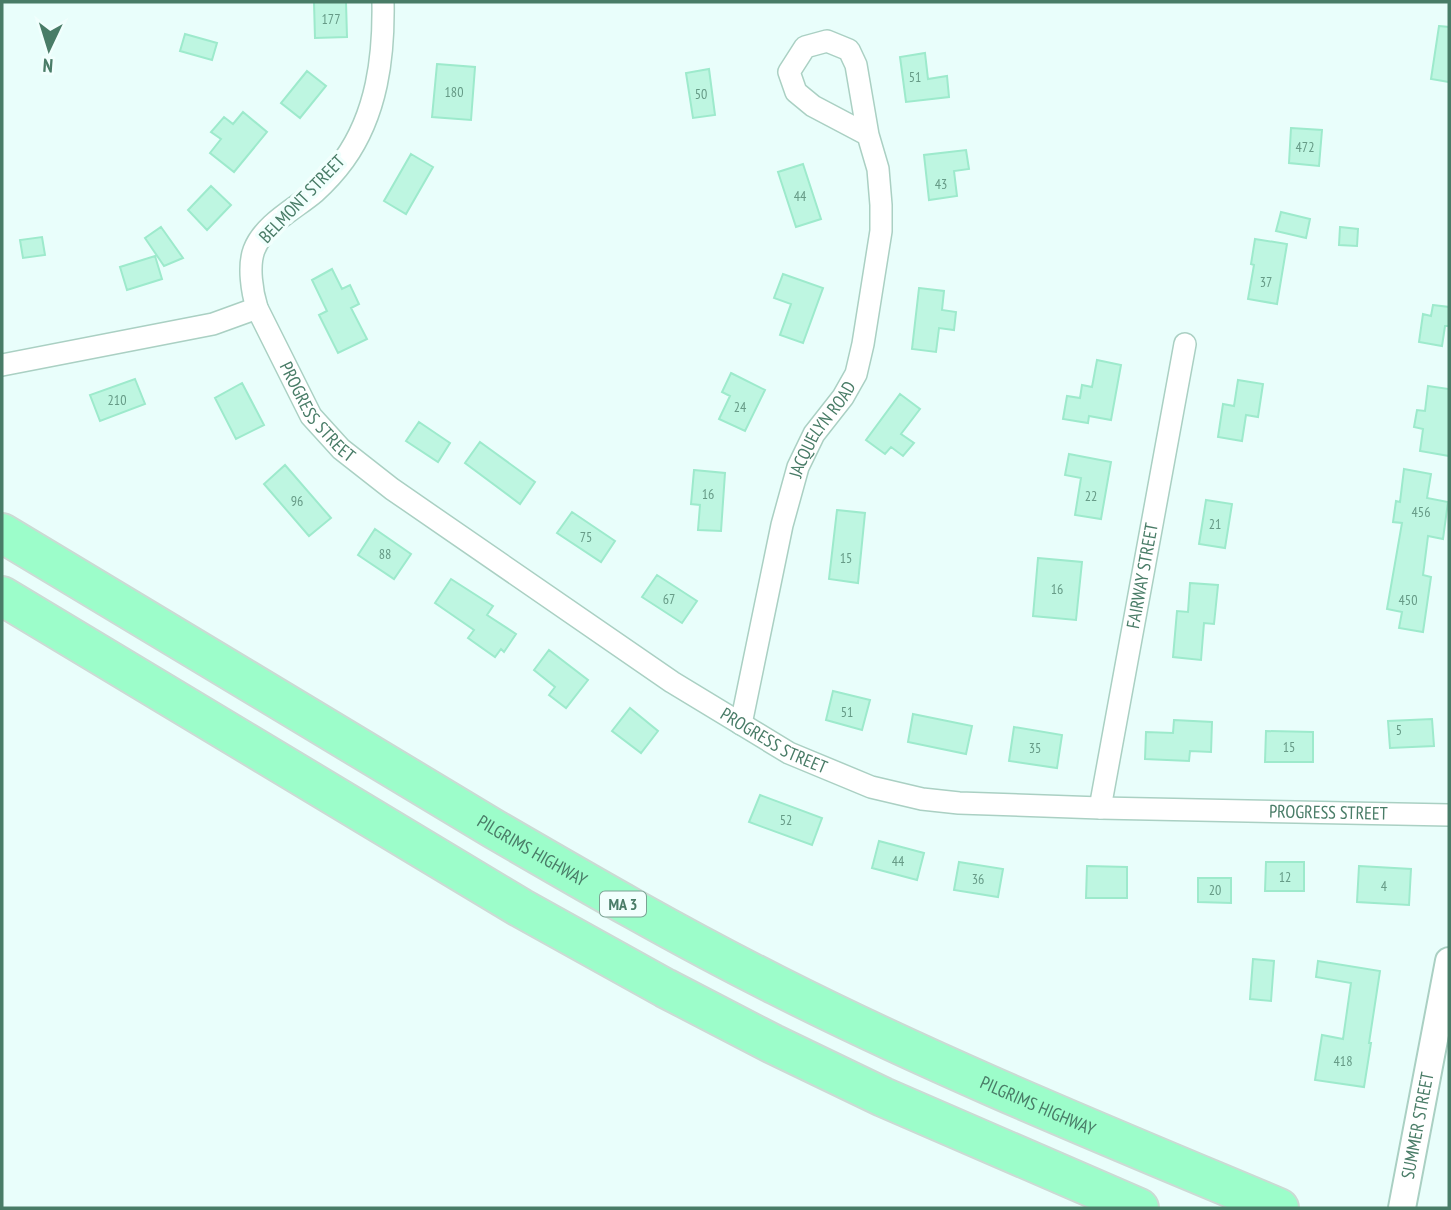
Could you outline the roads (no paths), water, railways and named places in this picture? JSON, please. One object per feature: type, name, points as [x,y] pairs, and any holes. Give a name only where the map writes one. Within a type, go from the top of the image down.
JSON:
[{"type":"highway","name":"PILGRIMS HIGHWAY","points":[[2,533],[494,829],[706,950],[960,1073],[1279,1208]]},
{"type":"highway","points":[[2,596],[512,903],[653,982],[883,1097],[1139,1208]]},
{"type":"street","name":"BELMONT STREET","points":[[257,308],[251,272],[253,251],[266,230],[317,190],[344,161],[363,127],[376,87],[383,37],[383,2]]},
{"type":"street","name":"JACQUELYN ROAD","points":[[741,724],[782,525],[798,467],[814,435],[843,397],[856,374],[881,231],[878,169],[868,135],[856,65],[849,50],[827,41],[805,47],[789,72],[796,92],[813,106],[868,135]]},
{"type":"street","points":[[2,365],[213,324],[257,308]]},
{"type":"street","name":"PROGRESS STREET","points":[[257,308],[312,416],[341,449],[392,489],[627,651],[789,753],[872,787],[922,799],[959,803],[1449,816]]},
{"type":"street","name":"FAIRWAY STREET","points":[[1100,808],[1185,344]]},
{"type":"street","name":"SUMMER STREET","points":[[1402,1208],[1449,961]]}]
